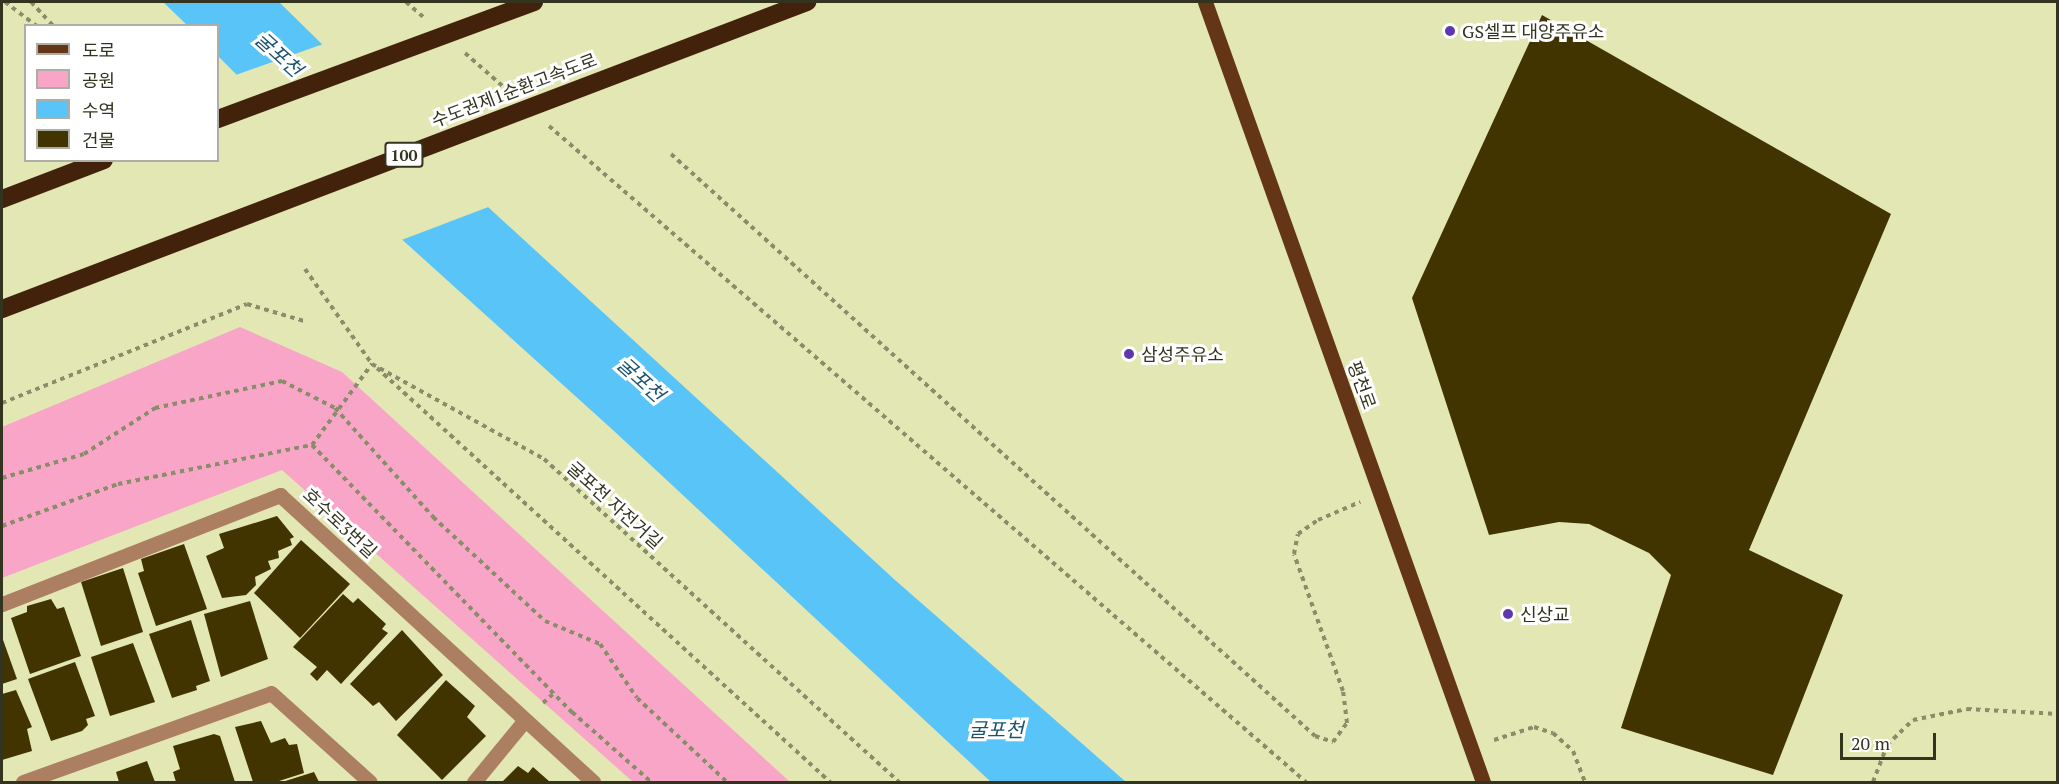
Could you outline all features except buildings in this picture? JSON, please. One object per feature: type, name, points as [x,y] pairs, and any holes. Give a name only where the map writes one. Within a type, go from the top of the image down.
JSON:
[{"type":"highway","points":[[219,119],[534,2]]},
{"type":"highway","name":"수도권제1순환고속도로","points":[[2,309],[807,2]]},
{"type":"highway","points":[[2,199],[99,162]]},
{"type":"main road","name":"평천로","points":[[1205,2],[1483,783]]},
{"type":"street","name":"호수로3번길","points":[[2,603],[280,495],[593,783]]},
{"type":"street","points":[[23,783],[271,693],[370,783]]},
{"type":"street","points":[[474,783],[525,720]]},
{"type":"path","points":[[5,2],[34,24]]},
{"type":"path","points":[[31,2],[51,24]]},
{"type":"path","points":[[406,2],[433,25]]},
{"type":"path","points":[[460,48],[514,95]]},
{"type":"path","points":[[540,119],[1306,783]]},
{"type":"path","points":[[671,154],[1315,736],[1333,742],[1347,723],[1343,691],[1294,554],[1298,534],[1318,520],[1380,494]]},
{"type":"path","name":"굴포천 자전거길","points":[[305,268],[372,364],[544,459],[899,783]]},
{"type":"path","points":[[2,403],[247,304],[304,321]]},
{"type":"path","points":[[312,445],[335,408],[372,364],[830,783]]},
{"type":"path","points":[[2,478],[84,454],[155,408],[282,381],[335,408],[433,517],[545,621],[600,644],[637,698],[727,783]]},
{"type":"path","points":[[1873,783],[1887,745],[1913,720],[1967,709],[2058,714]]},
{"type":"path","points":[[1470,748],[1534,727],[1553,733],[1573,751],[1586,783]]},
{"type":"green space","points":[[240,327],[342,372],[790,782],[633,782],[282,470],[2,578],[2,427]]},
{"type":"water","name":"굴포천","points":[[163,2],[279,2],[488,207],[895,580],[1126,782],[991,782],[614,431],[386,225],[219,57],[219,24],[186,24]]},
{"type":"pier","points":[[326,43],[491,206],[399,241],[233,76]]},
{"type":"place","name":"GS셀프 대양주유소","points":[[1450,31]]},
{"type":"place","name":"삼성주유소","points":[[1129,354]]},
{"type":"place","name":"신상교","points":[[1508,614]]}]
